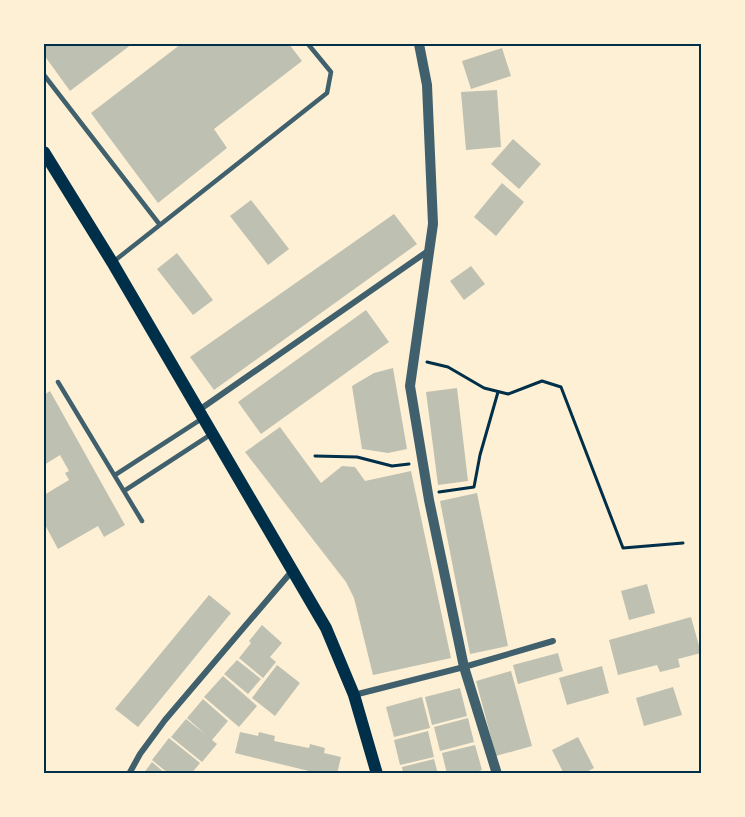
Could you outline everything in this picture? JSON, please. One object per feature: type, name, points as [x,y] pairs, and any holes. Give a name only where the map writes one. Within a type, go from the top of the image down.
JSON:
[{"type":"main road","points":[[44,152],[112,262],[327,628],[354,695],[373,771]]},
{"type":"street","points":[[419,44],[428,96],[433,224],[410,386],[428,493],[464,668],[496,774]]},
{"type":"street","points":[[201,414],[429,251]]},
{"type":"street","points":[[129,774],[140,754],[165,720],[292,570]]},
{"type":"street","points":[[354,695],[464,668],[553,641]]},
{"type":"lane","points":[[112,262],[327,93],[331,72],[308,44]]},
{"type":"lane","points":[[44,75],[160,225]]},
{"type":"lane","points":[[58,382],[142,521]]},
{"type":"lane","points":[[115,475],[201,414]]},
{"type":"lane","points":[[124,491],[212,433]]},
{"type":"path","points":[[413,359],[448,367],[484,388],[508,394],[542,381],[561,387],[622,548],[683,543]]},
{"type":"path","points":[[428,493],[474,487],[480,455],[498,392]]},
{"type":"path","points":[[315,456],[357,457],[392,466],[423,462]]},
{"type":"building","points":[[44,44],[132,44],[70,91],[44,55]]},
{"type":"building","points":[[181,44],[289,44],[302,61],[214,129],[227,148],[158,203],[91,113]]},
{"type":"building","points":[[502,48],[511,76],[471,89],[462,61]]},
{"type":"building","points":[[497,90],[501,147],[466,150],[461,92]]},
{"type":"building","points":[[513,139],[541,164],[519,189],[491,164]]},
{"type":"building","points":[[502,183],[524,202],[496,236],[474,217]]},
{"type":"building","points":[[251,200],[289,249],[268,265],[230,216]]},
{"type":"building","points":[[394,214],[417,244],[214,390],[190,357]]},
{"type":"building","points":[[177,253],[213,300],[193,315],[157,269]]},
{"type":"building","points":[[471,266],[485,284],[464,300],[450,281]]},
{"type":"building","points":[[366,310],[389,342],[261,434],[238,402]]},
{"type":"building","points":[[393,368],[407,449],[388,453],[362,449],[352,386],[374,373]]},
{"type":"building","points":[[457,388],[468,481],[438,485],[426,392]]},
{"type":"building","points":[[50,391],[125,525],[104,537],[98,526],[58,549],[44,523],[44,495],[69,480],[65,473],[69,471],[60,455],[44,465],[44,395]]},
{"type":"building","points":[[280,427],[321,483],[342,466],[355,467],[365,481],[411,471],[451,658],[373,675],[354,598],[346,582],[245,452]]},
{"type":"building","points":[[477,493],[508,646],[470,654],[440,501]]},
{"type":"building","points":[[647,584],[655,613],[629,620],[621,591]]},
{"type":"building","points":[[209,595],[231,613],[138,727],[115,709]]},
{"type":"building","points":[[691,617],[701,653],[678,659],[680,667],[660,672],[657,665],[618,675],[609,640]]},
{"type":"building","points":[[262,625],[282,643],[270,657],[276,662],[263,678],[239,658]]},
{"type":"building","points":[[558,653],[563,671],[518,684],[513,665]]},
{"type":"building","points":[[237,660],[261,679],[248,694],[224,674]]},
{"type":"building","points":[[277,665],[300,683],[275,716],[252,698]]},
{"type":"building","points":[[602,666],[609,693],[567,705],[559,678]]},
{"type":"building","points":[[511,671],[532,746],[496,756],[476,681]]},
{"type":"building","points":[[223,676],[257,706],[239,727],[204,697]]},
{"type":"building","points":[[673,687],[682,715],[644,726],[636,698]]},
{"type":"building","points":[[460,688],[467,716],[432,725],[425,697]]},
{"type":"building","points":[[422,697],[430,728],[394,737],[386,707]]},
{"type":"building","points":[[203,699],[228,721],[212,740],[217,744],[202,762],[171,737],[186,719],[206,735],[187,718]]},
{"type":"building","points":[[468,718],[474,742],[440,751],[434,727]]},
{"type":"building","points":[[428,731],[434,757],[400,765],[394,740]]},
{"type":"building","points":[[240,732],[258,736],[259,732],[275,736],[274,741],[309,748],[310,744],[325,748],[324,753],[341,757],[337,774],[321,774],[235,753]]},
{"type":"building","points":[[578,737],[594,768],[583,774],[564,774],[552,750]]},
{"type":"building","points":[[169,738],[200,763],[191,774],[169,774],[152,760]]},
{"type":"building","points":[[475,745],[482,770],[469,774],[447,774],[442,753]]},
{"type":"building","points":[[434,759],[438,774],[403,774],[402,767]]},
{"type":"building","points":[[152,762],[166,774],[143,774]]}]
